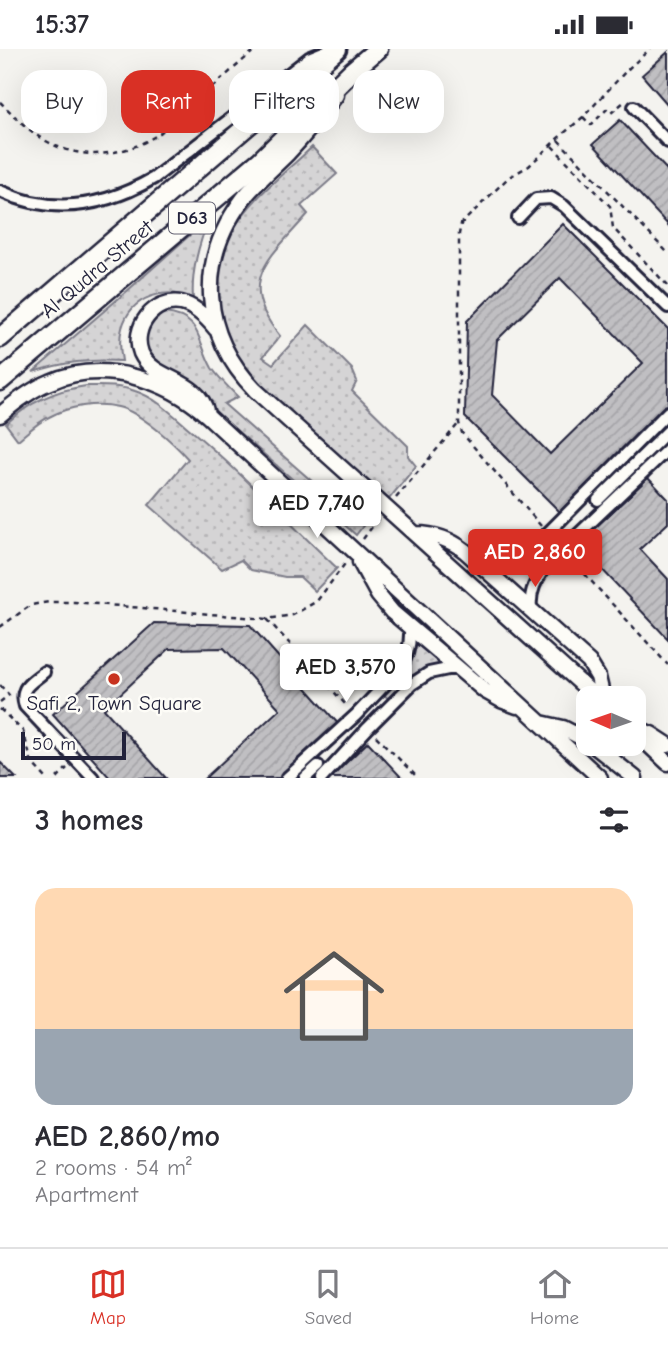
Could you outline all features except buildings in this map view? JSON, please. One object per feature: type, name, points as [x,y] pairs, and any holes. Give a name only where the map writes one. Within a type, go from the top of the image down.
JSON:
[{"type":"main road","name":"Al Qudra Street","points":[[0,338],[337,49]]},
{"type":"main road","name":"Al Qudra Street","points":[[0,381],[261,160],[378,49]]},
{"type":"street","points":[[0,191],[30,202],[51,205],[94,203],[125,193],[154,178],[309,58],[331,49]]},
{"type":"street","points":[[351,72],[308,131],[245,196],[228,223],[216,252],[211,283],[217,330],[227,355],[242,377],[584,686]]},
{"type":"street","points":[[634,107],[668,141]]},
{"type":"street","points":[[518,218],[536,199],[551,198],[564,206],[668,307]]},
{"type":"street","points":[[208,416],[205,404],[198,395],[148,363],[140,349],[139,333],[141,325],[151,312],[173,303],[181,303],[202,314],[217,330]]},
{"type":"street","points":[[0,415],[51,381],[84,374],[118,374],[151,381],[182,396],[208,416],[600,778]]},
{"type":"street","points":[[531,608],[533,586],[547,563],[562,549],[668,408]]},
{"type":"street","points":[[598,500],[668,431]]},
{"type":"street","points":[[487,570],[510,565],[528,553],[548,534],[668,449]]},
{"type":"street","points":[[416,534],[433,535],[450,541],[465,551],[589,662],[600,686]]},
{"type":"street","points":[[355,551],[378,595],[391,612],[492,696],[523,707]]},
{"type":"street","points":[[287,778],[319,769],[356,715],[404,663],[410,645],[410,627]]},
{"type":"street","points":[[306,778],[368,728],[420,678],[438,670],[458,669]]},
{"type":"street","points":[[44,672],[23,689],[25,706],[93,778]]},
{"type":"street","points":[[540,723],[563,728],[576,735]]},
{"type":"street","points":[[646,733],[668,745]]},
{"type":"street","points":[[646,741],[668,762]]},
{"type":"street","points":[[608,756],[635,778]]},
{"type":"path","points":[[0,102],[34,134],[58,147],[98,155],[124,151],[160,133],[256,49]]},
{"type":"path","points":[[548,534],[462,433],[458,422],[461,224],[509,177],[529,166],[583,117],[650,49]]},
{"type":"path","points":[[583,117],[591,125],[607,109],[611,113],[627,99],[634,107]]},
{"type":"path","points":[[557,139],[668,253]]},
{"type":"path","points":[[552,145],[610,206],[613,228],[668,286]]},
{"type":"path","points":[[589,184],[595,178]]},
{"type":"path","points":[[0,627],[31,605],[49,602],[267,619],[293,615],[317,601],[387,508],[458,422]]},
{"type":"path","points":[[562,549],[668,665]]},
{"type":"path","points":[[267,619],[356,715]]},
{"type":"path","points":[[0,685],[9,695],[0,702]]},
{"type":"path","points":[[0,709],[23,731],[32,763],[46,778]]},
{"type":"path","points":[[368,728],[418,778]]},
{"type":"shaded area","points":[[312,147],[337,174],[301,206],[308,214],[282,243],[263,271],[259,285],[260,300],[266,317],[280,336],[263,357],[273,364],[308,325],[352,369],[357,381],[352,391],[408,446],[408,456],[416,466],[389,499],[259,386],[234,352],[220,314],[218,273],[231,233],[258,198]]},
{"type":"shaded area","points":[[209,218],[196,258],[193,299],[182,295],[161,294],[141,301],[126,317],[121,332],[122,361],[77,362],[33,372],[126,292]]},
{"type":"shaded area","points":[[164,313],[186,319],[197,331],[212,368],[238,397],[224,404],[363,526],[356,535],[194,390],[151,363],[143,336],[155,317]]},
{"type":"shaded area","points":[[86,386],[129,389],[158,403],[229,464],[337,568],[315,591],[300,577],[285,577],[251,570],[241,560],[222,569],[149,505],[188,459],[156,429],[127,410],[101,405],[74,408],[45,419],[18,440],[6,424],[43,399]]},
{"type":"shaded area","points":[[414,642],[441,664],[419,674],[390,700],[383,694],[406,672]]},
{"type":"place","name":"Safi 2, Town Square","points":[[114,679]]}]
